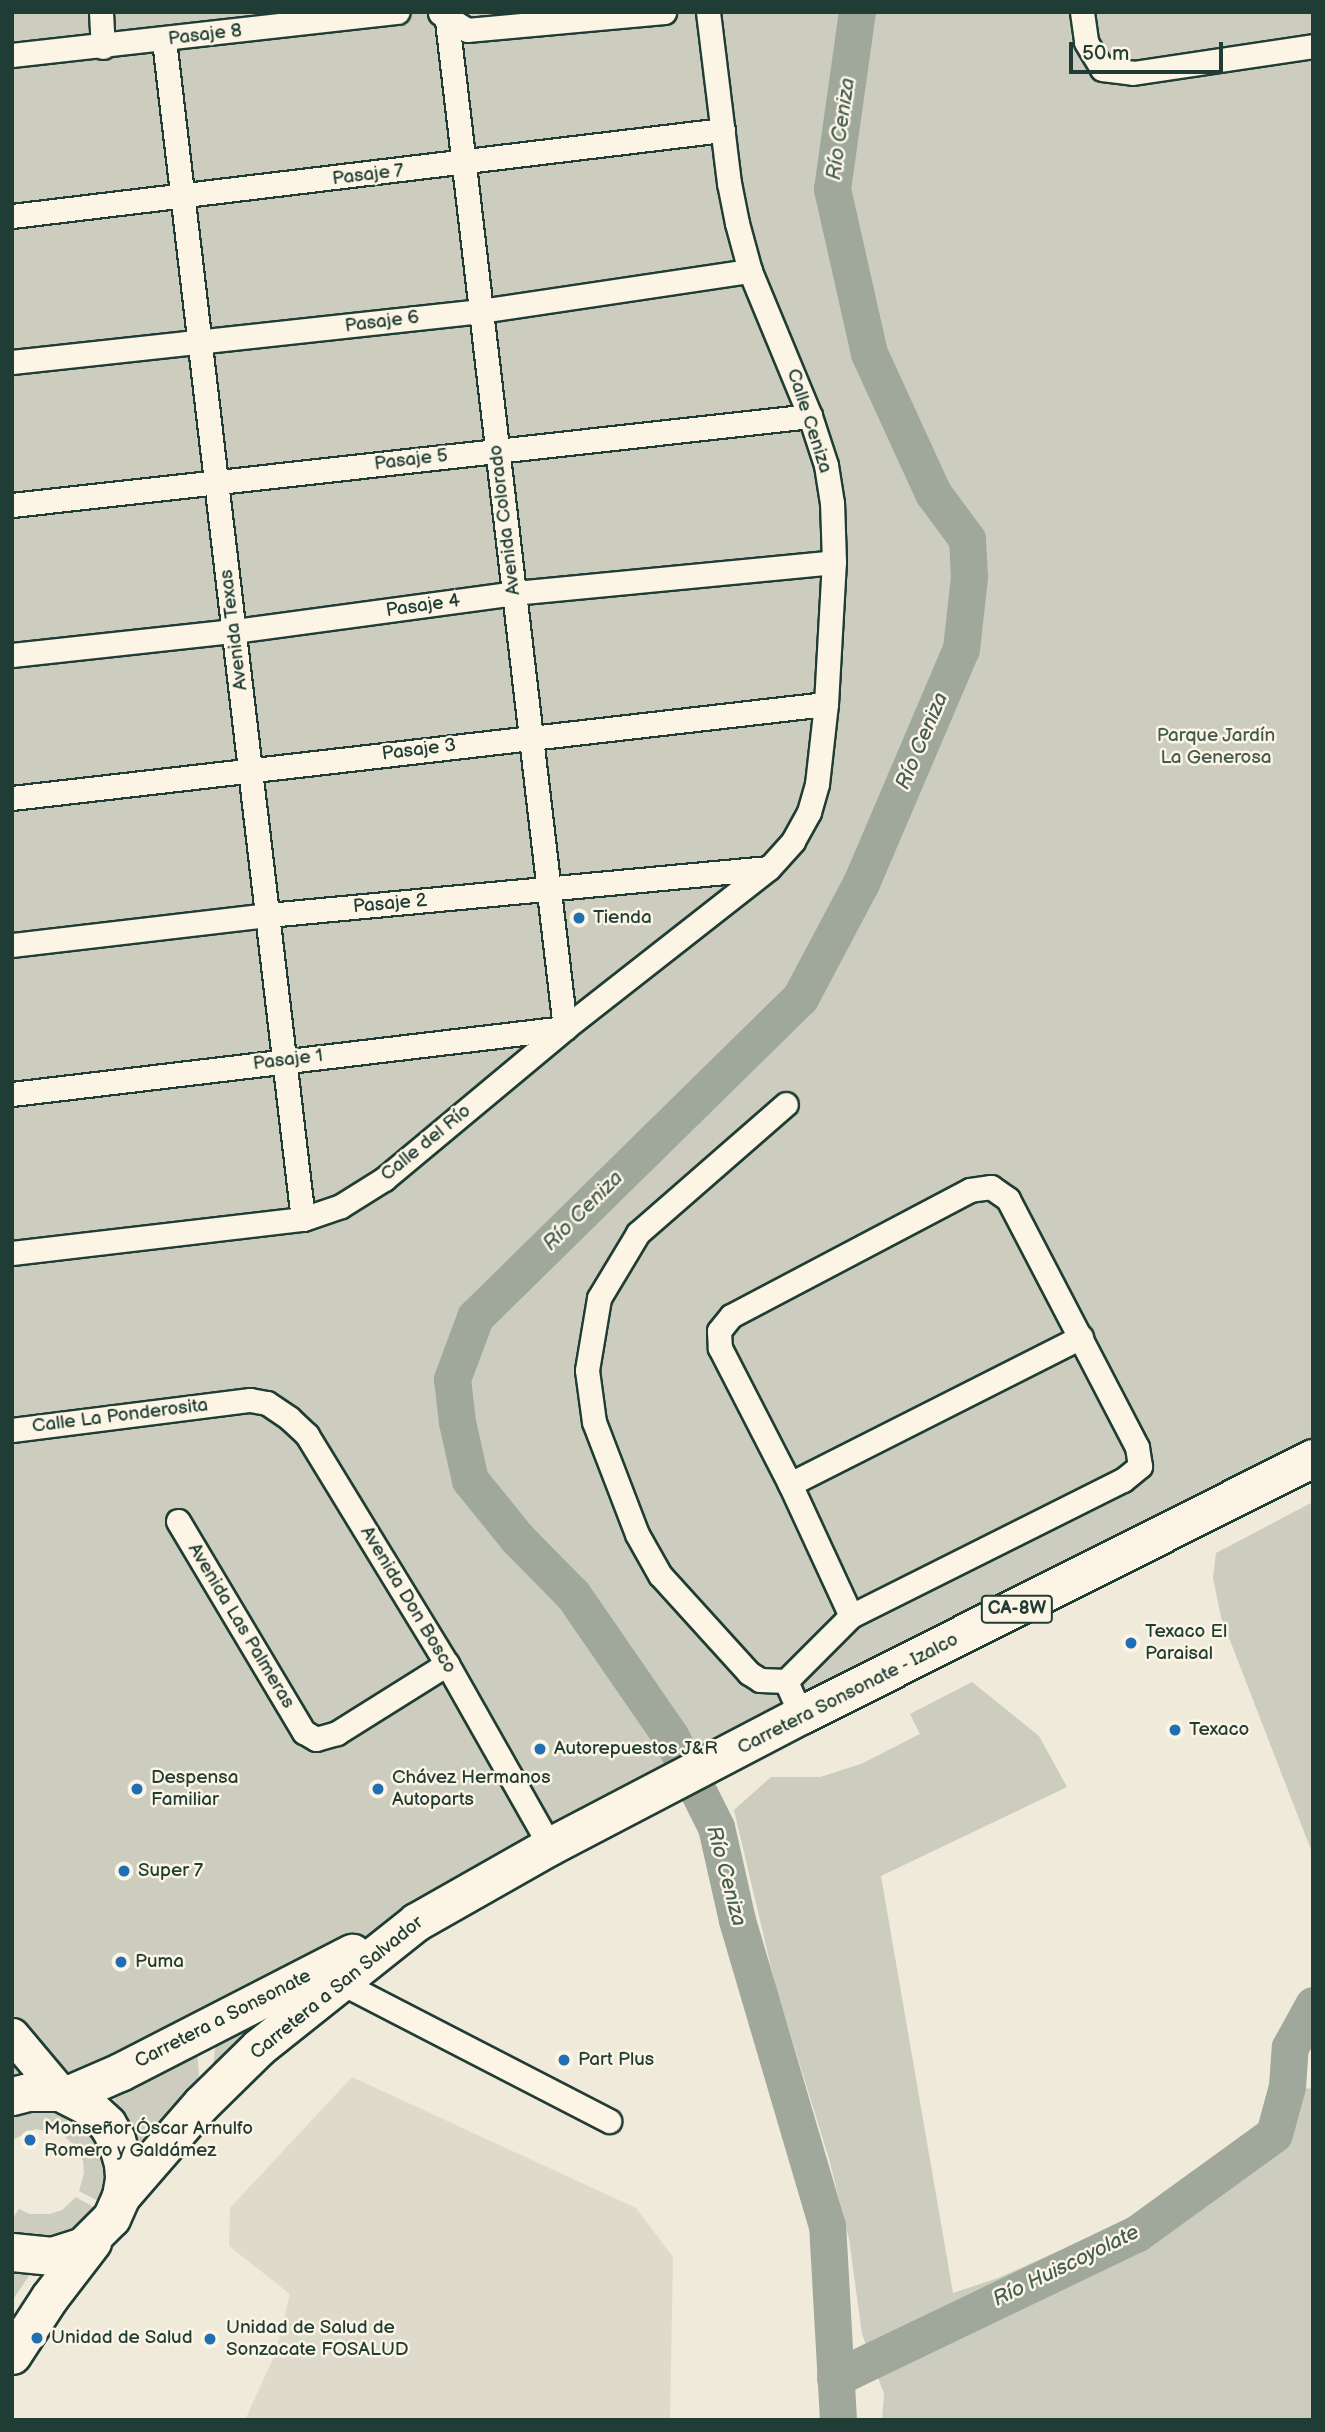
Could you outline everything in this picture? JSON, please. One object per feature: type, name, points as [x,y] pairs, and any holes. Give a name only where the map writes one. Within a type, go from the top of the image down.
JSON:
[{"type":"main road","name":"Carretera Sonsonate - Izalco","points":[[626,1807],[801,1715],[1313,1458]]},
{"type":"main road","name":"Carretera a San Salvador","points":[[121,2196],[201,2105],[259,2047],[416,1922],[550,1846],[626,1807]]},
{"type":"main road","name":"Carretera a Sonsonate","points":[[64,2094],[120,2072],[192,2033],[416,1922]]},
{"type":"main road","points":[[192,2033],[205,2046],[207,2061],[201,2105]]},
{"type":"main road","points":[[12,2035],[64,2094],[96,2112],[116,2139],[123,2162],[121,2196],[111,2218],[49,2298],[12,2355]]},
{"type":"main road","points":[[12,2096],[28,2092],[64,2094]]},
{"type":"main road","points":[[12,2252],[35,2257],[60,2255],[76,2249],[96,2236]]},
{"type":"street","points":[[101,12],[103,47]]},
{"type":"street","name":"Pasaje 8","points":[[12,55],[164,40],[260,20],[398,12]]},
{"type":"street","points":[[444,13],[467,30],[664,12]]},
{"type":"street","name":"Calle Ceniza","points":[[708,12],[729,183],[750,271],[810,416],[826,465],[830,490],[834,562],[826,704],[817,784],[809,812],[793,841],[769,868]]},
{"type":"street","points":[[1082,12],[1086,42],[1102,69],[1133,73],[1313,46]]},
{"type":"street","name":"Avenida Colorado","points":[[444,13],[464,163],[565,1028]]},
{"type":"street","name":"Avenida Texas","points":[[164,40],[303,1219]]},
{"type":"street","name":"Pasaje 7","points":[[12,216],[723,130]]},
{"type":"street","name":"Pasaje 6","points":[[12,362],[481,311],[750,271]]},
{"type":"street","name":"Pasaje 5","points":[[12,505],[810,416]]},
{"type":"street","name":"Pasaje 4","points":[[12,655],[234,631],[514,593],[834,562]]},
{"type":"street","name":"Pasaje 3","points":[[12,798],[826,704]]},
{"type":"street","name":"Pasaje 2","points":[[12,945],[268,915],[769,868]]},
{"type":"street","name":"Calle del Río","points":[[12,1253],[303,1219],[341,1206],[384,1179],[565,1028],[769,868]]},
{"type":"street","name":"Pasaje 1","points":[[12,1094],[565,1028]]},
{"type":"street","points":[[786,1104],[638,1233],[599,1298],[587,1370],[594,1422],[637,1534],[660,1575],[749,1673],[760,1680],[786,1681],[851,1616],[1123,1480],[1140,1466],[1137,1447],[1008,1199],[991,1187],[970,1190],[731,1316],[719,1331],[720,1348],[790,1484],[851,1616]]},
{"type":"street","points":[[790,1484],[1081,1337]]},
{"type":"street","name":"Calle La Ponderosita","points":[[12,1430],[228,1403]]},
{"type":"street","name":"Avenida Don Bosco","points":[[228,1403],[267,1403],[307,1435],[447,1664],[550,1846]]},
{"type":"street","name":"Avenida Las Palmeras","points":[[178,1521],[303,1732],[316,1739],[337,1733],[447,1664]]},
{"type":"street","points":[[786,1681],[801,1715]]},
{"type":"street","points":[[340,1982],[609,2121]]},
{"type":"shaded area","points":[[352,2077],[636,2208],[673,2257],[670,2420],[245,2420],[275,2354],[290,2294],[229,2246],[230,2208]]},
{"type":"green space","name":"Parque Jardín La Generosa","points":[[12,12],[1313,12],[1313,1471],[72,2113],[59,2133],[35,2129],[12,2140]]},
{"type":"green space","points":[[1313,1502],[1313,1855],[1221,1617],[1213,1578],[1216,1553]]},
{"type":"green space","points":[[972,1682],[1039,1736],[1067,1787],[881,1876],[953,2293],[998,2278],[1126,2221],[1263,2128],[1271,2092],[1313,2088],[1313,2420],[882,2420],[884,2394],[862,2334],[849,2239],[829,2159],[775,1984],[734,1810],[771,1777],[820,1777],[861,1764],[920,1734],[910,1714]]},
{"type":"green space","points":[[307,1997],[213,2066],[216,2041]]},
{"type":"green space","points":[[197,2053],[199,2074],[194,2091],[137,2152],[133,2130],[112,2096]]},
{"type":"green space","points":[[78,2116],[100,2140],[108,2171],[100,2202],[79,2191],[84,2173],[83,2161],[74,2145],[65,2137]]},
{"type":"green space","points":[[76,2197],[97,2209],[74,2229],[50,2238],[12,2232],[12,2219],[19,2209],[30,2214],[50,2214],[62,2210]]},
{"type":"green space","points":[[12,2267],[33,2270],[12,2301]]},
{"type":"waterway","name":"Río Ceniza","points":[[838,2420],[827,2226],[737,1920],[716,1827],[671,1737],[573,1595],[517,1538],[470,1480],[457,1422],[452,1379],[475,1317],[800,998],[861,883],[961,649],[969,577],[967,539],[933,493],[869,353],[832,189],[857,12]]},
{"type":"waterway","name":"Río Huiscoyolate","points":[[835,2378],[1136,2234],[1274,2134],[1287,2086],[1290,2047],[1313,2005]]},
{"type":"place","name":"Tienda","points":[[579,918]]},
{"type":"place","name":"Texaco El Paraisal","points":[[1131,1643]]},
{"type":"place","name":"Texaco","points":[[1175,1730]]},
{"type":"place","name":"Autorepuestos J&R","points":[[540,1749]]},
{"type":"place","name":"Despensa Familiar","points":[[137,1789]]},
{"type":"place","name":"Chávez Hermanos Autoparts","points":[[378,1789]]},
{"type":"place","name":"Super 7","points":[[124,1871]]},
{"type":"place","name":"Puma","points":[[121,1962]]},
{"type":"place","name":"Part Plus","points":[[564,2060]]},
{"type":"place","name":"Monseñor Óscar Arnulfo Romero y Galdámez","points":[[30,2140]]},
{"type":"place","name":"Unidad de Salud","points":[[37,2338]]},
{"type":"place","name":"Unidad de Salud de Sonzacate FOSALUD","points":[[210,2339]]}]
